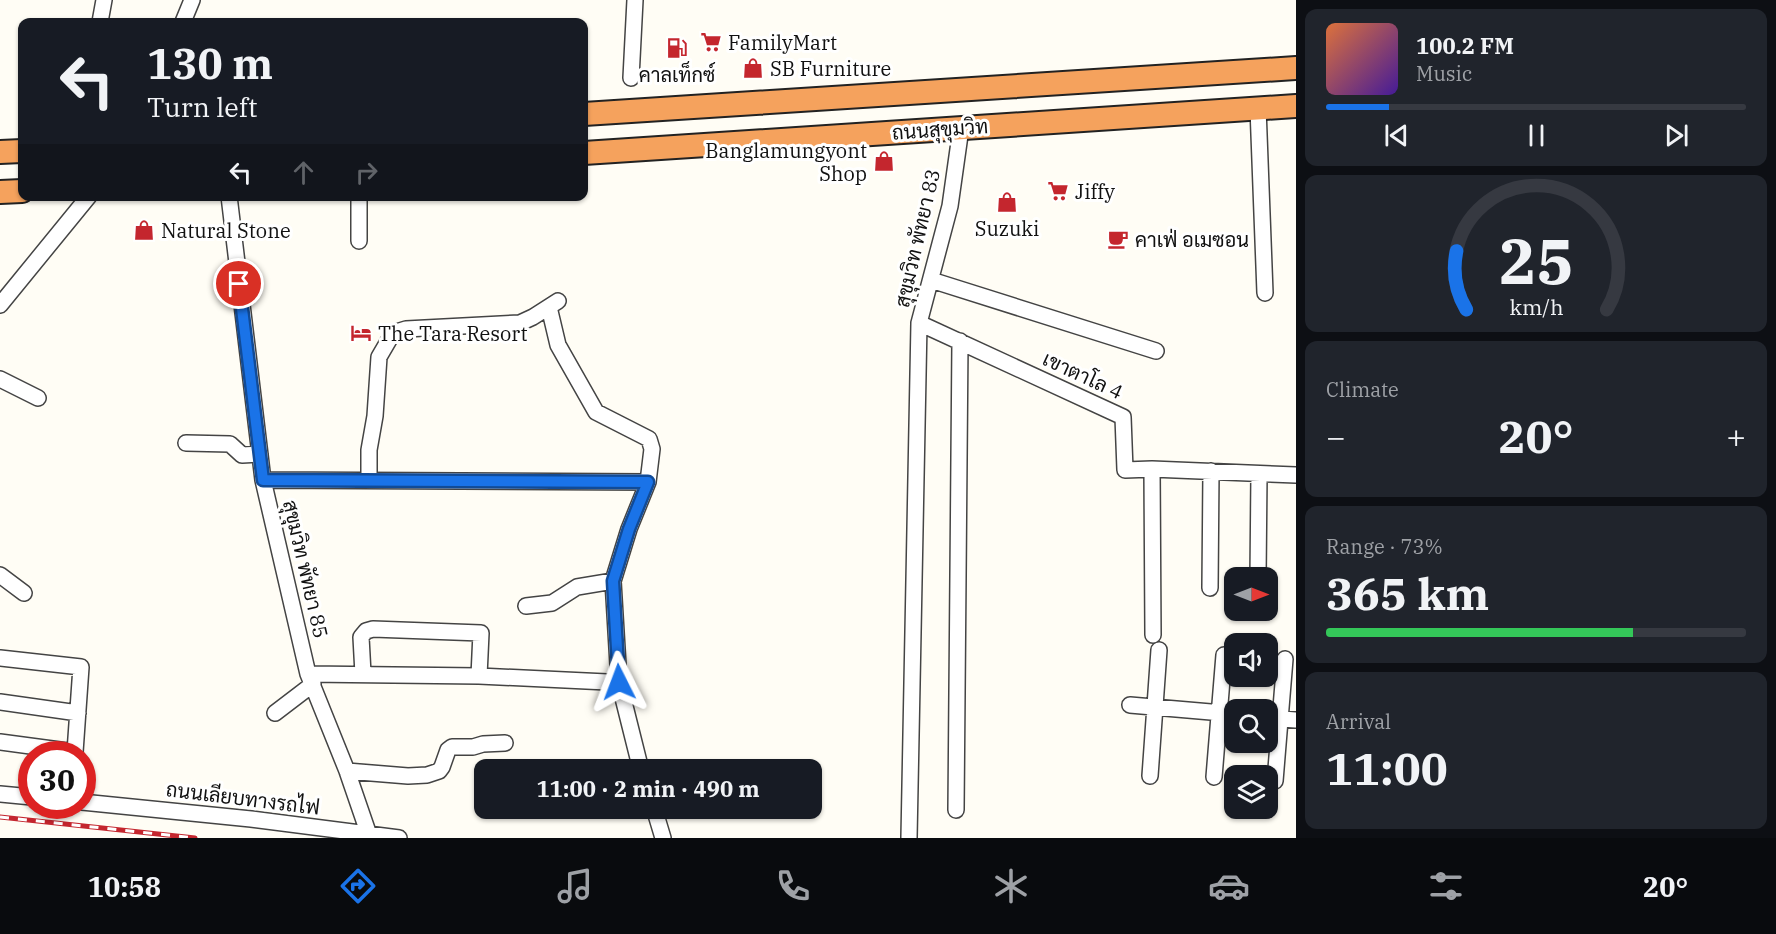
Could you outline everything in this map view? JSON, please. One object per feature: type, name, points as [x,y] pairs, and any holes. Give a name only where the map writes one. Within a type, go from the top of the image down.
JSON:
[{"type":"highway","name":"ถนนสุขุมวิท","points":[[588,114],[1296,68]]},
{"type":"highway","name":"ถนนสุขุมวิท","points":[[588,153],[1296,106]]},
{"type":"highway","points":[[0,152],[18,151]]},
{"type":"highway","points":[[0,192],[18,191]]},
{"type":"street","points":[[101,18],[104,0]]},
{"type":"street","points":[[185,18],[192,0]]},
{"type":"street","points":[[631,78],[635,0]]},
{"type":"street","points":[[1258,108],[1265,292]]},
{"type":"street","name":"สุขุมวิท พัทยา 83","points":[[909,838],[919,323],[950,206],[961,128]]},
{"type":"street","points":[[0,305],[85,201]]},
{"type":"street","name":"สุขุมวิท พัทยา 85","points":[[231,201],[263,480],[310,679],[347,771],[369,835]]},
{"type":"street","points":[[359,201],[359,241]]},
{"type":"street","points":[[931,280],[1156,351]]},
{"type":"street","points":[[369,480],[369,450],[375,416],[379,357],[393,333],[406,329],[520,323],[554,304],[558,345],[596,412],[649,439],[652,449],[648,482],[629,529],[613,581],[619,682],[638,759]]},
{"type":"street","name":"เขาตาโล 4","points":[[919,323],[1123,417],[1125,470],[1296,475]]},
{"type":"street","points":[[956,810],[960,341]]},
{"type":"street","points":[[0,379],[38,398]]},
{"type":"street","points":[[186,443],[230,444],[242,455],[260,454]]},
{"type":"street","points":[[1152,469],[1153,635]]},
{"type":"street","points":[[1210,588],[1211,471]]},
{"type":"street","points":[[1258,567],[1259,474]]},
{"type":"street","points":[[263,480],[648,482]]},
{"type":"street","points":[[0,575],[24,593]]},
{"type":"street","points":[[526,606],[552,603],[577,587],[613,581]]},
{"type":"street","points":[[363,674],[361,637],[366,631],[373,629],[481,633],[479,676]]},
{"type":"street","points":[[1150,776],[1160,650]]},
{"type":"street","points":[[0,658],[81,667],[75,752],[0,742]]},
{"type":"street","points":[[1278,699],[1285,659]]},
{"type":"street","points":[[275,713],[310,679],[363,674],[479,676],[607,682]]},
{"type":"street","points":[[0,702],[78,713]]},
{"type":"street","points":[[1130,705],[1224,714]]},
{"type":"street","points":[[1278,718],[1296,720]]},
{"type":"street","points":[[1214,777],[1224,729]]},
{"type":"street","points":[[347,771],[408,776],[427,775],[442,767],[448,750],[452,747],[505,743]]},
{"type":"street","points":[[0,794],[18,796]]},
{"type":"street","name":"ถนนเลียบทางรถไฟ","points":[[96,803],[251,819],[399,838]]},
{"type":"street","points":[[657,819],[663,838]]},
{"type":"railway","points":[[0,817],[195,838]]},
{"type":"place","name":"FamilyMart","points":[[711,42]]},
{"type":"place","name":"คาลเท็กซ์","points":[[677,48]]},
{"type":"place","name":"SB Furniture","points":[[753,68]]},
{"type":"place","name":"Banglamungyont Shop","points":[[884,161]]},
{"type":"place","name":"Jiffy","points":[[1058,191]]},
{"type":"place","name":"Suzuki","points":[[1007,202]]},
{"type":"place","name":"Natural Stone","points":[[144,230]]},
{"type":"place","name":"คาเฟ่ อเมซอน","points":[[1118,239]]},
{"type":"place","name":"The Tara Resort","points":[[361,333]]},
{"type":"route","points":[[239,284],[263,480],[648,482],[629,529],[613,581],[619,682]]}]
